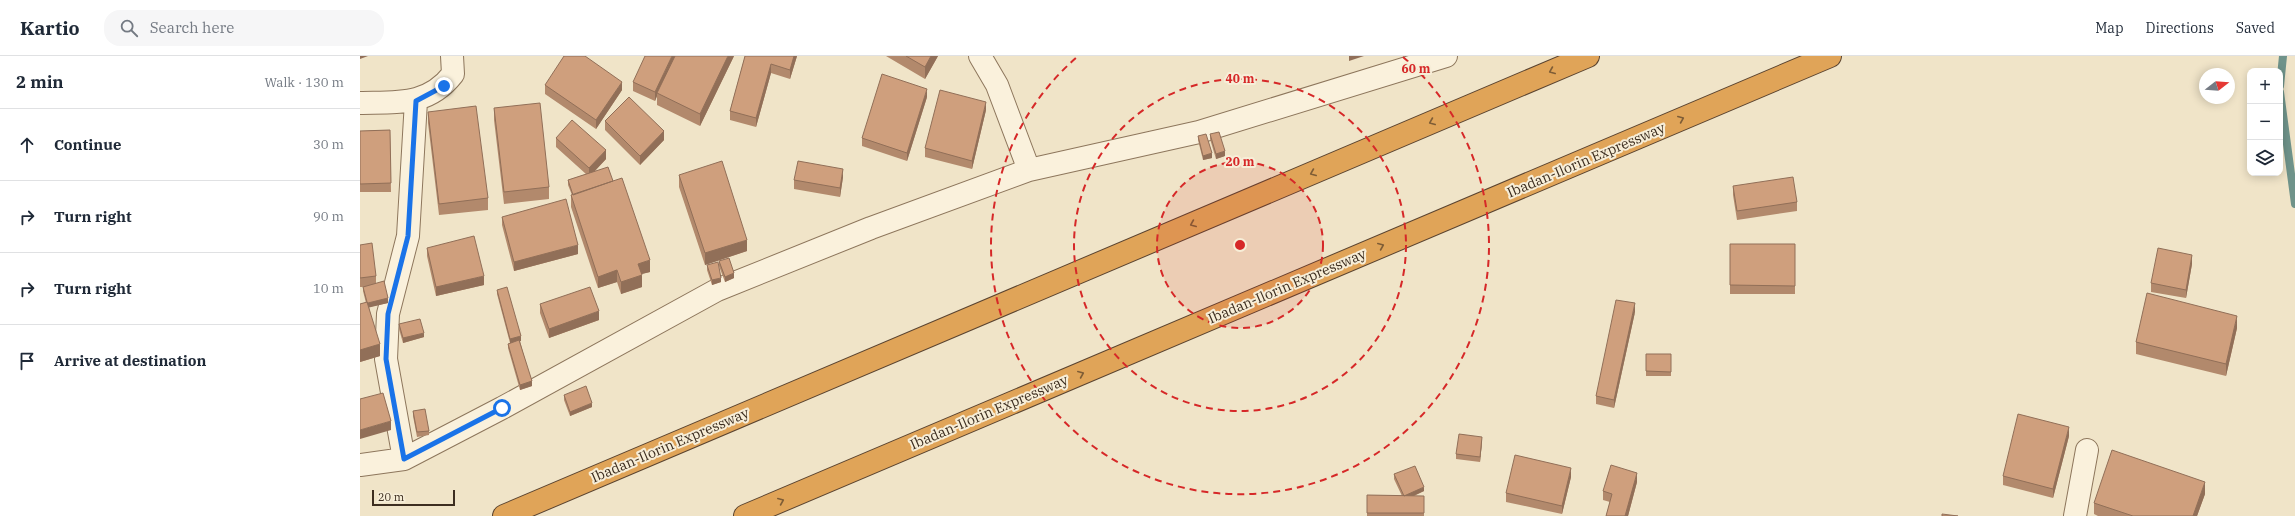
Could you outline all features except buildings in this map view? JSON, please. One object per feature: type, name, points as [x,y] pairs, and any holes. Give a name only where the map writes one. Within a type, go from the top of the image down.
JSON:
[{"type":"highway","name":"Ibadan-Ilorin Expressway","points":[[504,516],[1588,56]]},
{"type":"highway","name":"Ibadan-Ilorin Expressway","points":[[745,516],[1830,56]]},
{"type":"street","points":[[360,103],[416,101],[444,86],[453,74],[452,56]]},
{"type":"street","points":[[980,56],[997,85],[1029,170]]},
{"type":"street","points":[[360,465],[404,459],[502,408],[718,290],[871,228],[1029,170],[1199,132],[1446,56]]},
{"type":"street","points":[[404,459],[386,359],[388,314],[408,236],[416,101]]},
{"type":"street","points":[[2075,516],[2087,450]]},
{"type":"waterway","points":[[2282,68],[2283,56]]},
{"type":"waterway","points":[[2282,104],[2295,204]]},
{"type":"route","points":[[444,86],[416,101],[408,236],[388,314],[386,359],[404,459],[502,408]]}]
